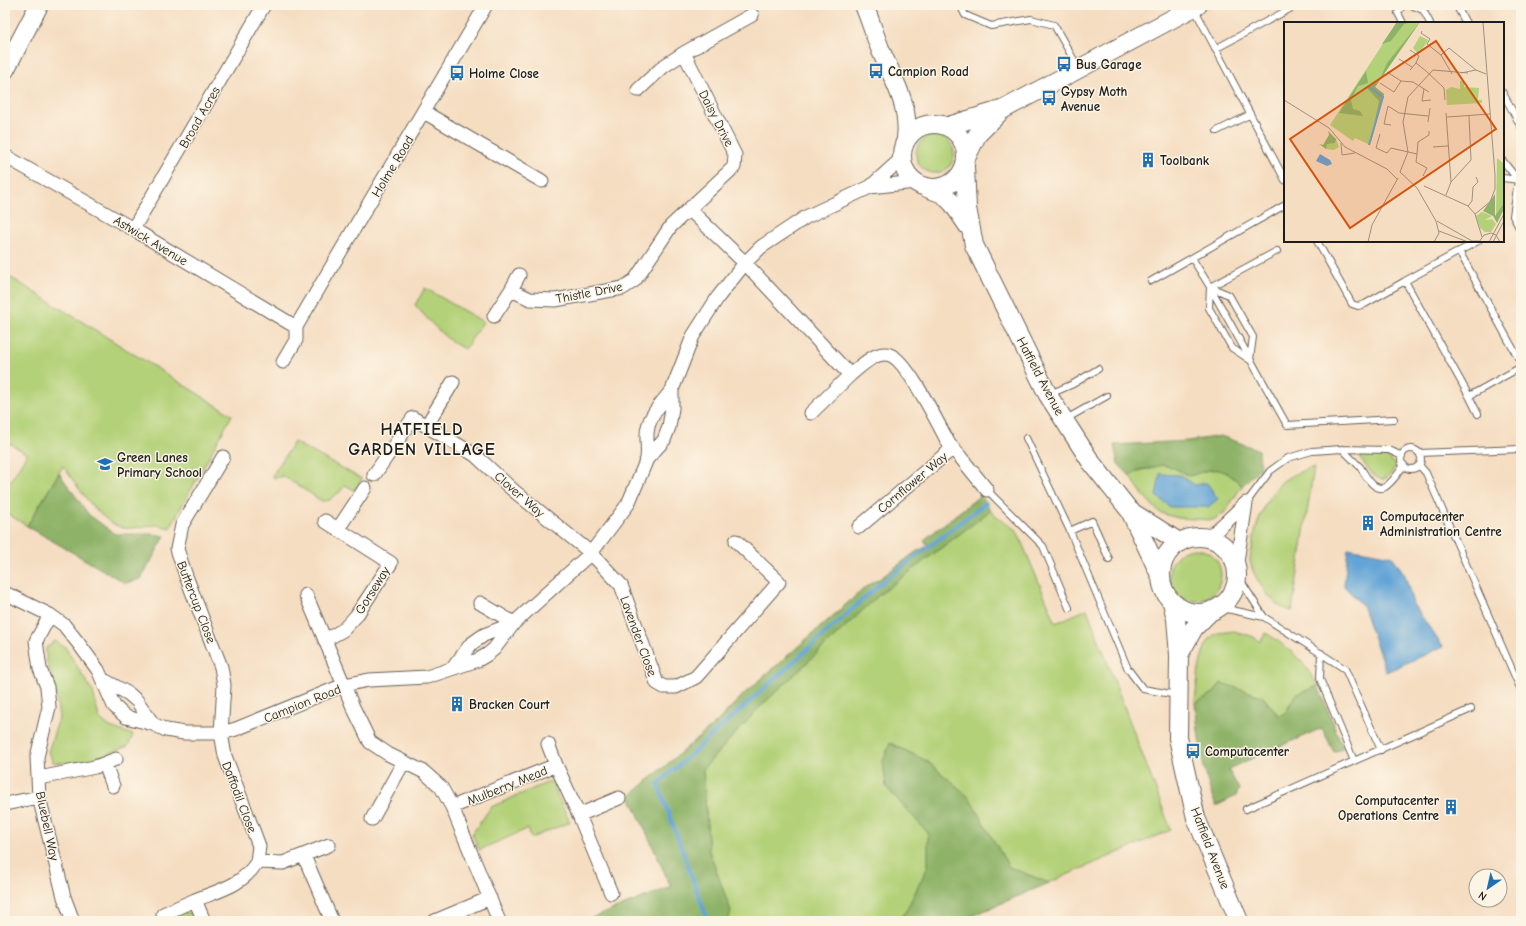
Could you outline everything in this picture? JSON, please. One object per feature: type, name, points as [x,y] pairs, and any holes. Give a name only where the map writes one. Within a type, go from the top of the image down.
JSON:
[{"type":"street","points":[[5,70],[38,5]]},
{"type":"street","name":"Broad Acres","points":[[133,229],[264,5]]},
{"type":"street","name":"Holme Road","points":[[296,327],[486,5]]},
{"type":"street","points":[[864,5],[881,51],[899,89],[905,108],[908,126],[901,158],[903,166],[908,175],[920,185]]},
{"type":"street","points":[[906,139],[917,128],[926,124],[942,124],[1004,109],[1196,6]]},
{"type":"street","points":[[638,90],[664,66],[684,53],[752,15]]},
{"type":"street","name":"Daisy Drive","points":[[684,53],[735,155],[734,167],[689,209]]},
{"type":"street","points":[[899,89],[911,104],[926,118],[942,124],[962,139],[965,146],[965,163]]},
{"type":"street","points":[[870,187],[920,185],[939,188],[950,184],[960,176],[978,135],[1004,109]]},
{"type":"street","points":[[424,112],[542,181]]},
{"type":"street","name":"Astwick Avenue","points":[[5,156],[133,229],[296,327]]},
{"type":"street","points":[[870,187],[901,158]]},
{"type":"street","name":"Hatfield Avenue","points":[[965,163],[966,194],[970,230],[974,245],[1048,395],[1091,462],[1130,511],[1160,575]]},
{"type":"street","name":"Hatfield Avenue","points":[[920,185],[943,194],[953,204],[970,230]]},
{"type":"street","name":"Campion Road","points":[[5,593],[50,615],[64,625],[79,644],[102,679],[117,710],[126,717],[153,724],[166,730],[184,734],[221,733],[236,729],[344,685],[369,680],[427,677],[478,660],[494,649],[514,623],[591,553],[628,504],[647,459],[648,445],[646,436],[651,418],[672,390],[693,336],[718,297],[745,263],[761,247],[806,217],[870,187]]},
{"type":"street","points":[[689,209],[745,263],[850,375]]},
{"type":"street","name":"Thistle Drive","points":[[511,290],[530,299],[556,300],[622,288],[635,280],[671,226],[689,209]]},
{"type":"street","points":[[494,316],[519,275]]},
{"type":"street","points":[[283,362],[296,340],[296,327]]},
{"type":"street","name":"Cornflower Way","points":[[811,413],[864,363],[878,355],[890,355],[900,362],[919,390],[949,444],[953,448],[858,527]]},
{"type":"street","points":[[427,425],[453,382]]},
{"type":"street","name":"Campion Road","points":[[647,459],[664,440],[669,427],[672,408],[672,390]]},
{"type":"street","name":"Clover Way","points":[[374,475],[413,418],[475,455],[514,491],[591,553]]},
{"type":"street","points":[[953,448],[987,490]]},
{"type":"street","name":"Buttercup Close","points":[[221,733],[224,685],[222,666],[186,576],[177,549],[182,525],[223,457]]},
{"type":"street","points":[[338,529],[365,488]]},
{"type":"street","points":[[1208,538],[1246,503]]},
{"type":"street","points":[[1236,571],[1227,550],[1220,543],[1208,538],[1193,538],[1179,542],[1170,550],[1163,561],[1160,575],[1165,592],[1172,602],[1189,612],[1199,613],[1214,609],[1229,598],[1234,590],[1246,503]]},
{"type":"street","name":"Hatfield Avenue","points":[[1130,511],[1179,542]]},
{"type":"street","name":"Gorseway","points":[[325,521],[391,563],[356,616],[343,630],[326,640]]},
{"type":"street","name":"Lavender Close","points":[[591,553],[620,585],[657,683],[664,687],[676,687],[696,677],[779,582],[736,541]]},
{"type":"street","points":[[306,596],[344,685]]},
{"type":"street","name":"Hatfield Avenue","points":[[1172,602],[1176,619],[1179,655],[1178,738],[1196,818],[1240,921]]},
{"type":"street","points":[[480,603],[514,623]]},
{"type":"street","name":"Hatfield Avenue","points":[[1179,655],[1194,628],[1214,609]]},
{"type":"street","name":"Bluebell Way","points":[[50,615],[36,641],[40,669],[47,687],[49,708],[36,757],[40,797],[64,897],[74,921]]},
{"type":"street","name":"Campion Road","points":[[453,668],[471,644],[484,635],[514,623]]},
{"type":"street","name":"Campion Road","points":[[102,679],[129,694],[137,701],[153,724]]},
{"type":"street","name":"Mulberry Mead","points":[[344,685],[370,742],[403,763],[424,772],[441,787],[452,807],[499,921]]},
{"type":"street","name":"Daffodil Close","points":[[221,733],[225,756],[259,846],[257,862]]},
{"type":"street","points":[[548,744],[556,765]]},
{"type":"street","points":[[38,778],[110,762],[113,786]]},
{"type":"street","points":[[372,819],[403,763]]},
{"type":"street","name":"Mulberry Mead","points":[[452,807],[556,765],[579,815],[611,893]]},
{"type":"street","points":[[5,804],[40,797]]},
{"type":"street","points":[[579,815],[619,798]]},
{"type":"street","points":[[163,914],[236,884],[251,872],[257,862],[283,863],[329,845]]},
{"type":"street","points":[[304,856],[332,921]]},
{"type":"street","points":[[435,921],[490,898]]},
{"type":"street","points":[[195,900],[204,921]]},
{"type":"lane","points":[[960,5],[965,15],[991,26],[1032,20],[1054,25],[1078,69]]},
{"type":"lane","points":[[1215,49],[1297,5]]},
{"type":"lane","points":[[1402,22],[1398,13],[1403,5]]},
{"type":"lane","points":[[1411,5],[1423,10],[1429,22]]},
{"type":"lane","points":[[1456,5],[1465,22]]},
{"type":"lane","points":[[1196,6],[1215,49],[1284,178]]},
{"type":"lane","points":[[1504,95],[1521,127]]},
{"type":"lane","points":[[1217,131],[1249,114]]},
{"type":"lane","points":[[1504,162],[1520,180]]},
{"type":"lane","points":[[1504,178],[1520,180]]},
{"type":"lane","points":[[1520,180],[1512,216],[1521,231]]},
{"type":"lane","points":[[1151,281],[1284,206]]},
{"type":"lane","points":[[1318,242],[1352,304],[1358,306],[1365,304],[1476,242]]},
{"type":"lane","points":[[1210,287],[1277,251]]},
{"type":"lane","points":[[1459,251],[1521,363]]},
{"type":"lane","points":[[1192,258],[1210,287],[1287,425],[1394,420]]},
{"type":"lane","points":[[1405,281],[1478,414]]},
{"type":"lane","points":[[1210,287],[1209,308],[1232,348],[1250,360]]},
{"type":"lane","points":[[1210,287],[1229,295],[1253,338],[1250,360]]},
{"type":"lane","points":[[1469,396],[1521,367]]},
{"type":"lane","points":[[1048,395],[1073,384],[1098,369]]},
{"type":"lane","points":[[1064,420],[1107,396]]},
{"type":"lane","points":[[1026,438],[1070,530],[1128,669],[1143,689],[1179,696]]},
{"type":"lane","points":[[1246,503],[1270,471],[1288,458],[1312,451],[1342,449],[1389,450],[1402,456]]},
{"type":"lane","points":[[1342,449],[1360,467],[1368,480],[1374,486],[1379,488],[1384,487],[1392,481],[1404,465]]},
{"type":"lane","points":[[1404,465],[1402,462],[1402,456],[1408,450],[1414,450],[1419,453],[1521,449]]},
{"type":"lane","points":[[1404,465],[1413,468],[1419,465],[1421,459],[1419,453]]},
{"type":"lane","points":[[1419,465],[1426,474],[1438,500],[1521,690]]},
{"type":"lane","points":[[987,490],[1043,546],[1069,608]]},
{"type":"lane","points":[[1070,530],[1092,521],[1109,559]]},
{"type":"lane","points":[[1236,571],[1264,617]]},
{"type":"lane","points":[[1214,609],[1227,609],[1264,617],[1345,669],[1381,750]]},
{"type":"lane","points":[[1321,653],[1320,679],[1354,761]]},
{"type":"lane","points":[[1521,705],[1521,714]]},
{"type":"lane","points":[[1246,808],[1381,750],[1471,709]]},
{"type":"green space","points":[[935,135],[945,138],[951,144],[954,154],[951,164],[945,170],[935,173],[925,170],[919,164],[916,154],[919,144],[925,138]]},
{"type":"green space","name":"Green Lanes Primary School","points":[[5,274],[232,415],[170,528],[152,525],[125,528],[112,523],[103,517],[88,501],[63,466],[27,526],[5,512],[5,490],[27,454],[9,443],[7,447],[5,446],[5,436],[7,433],[5,431]]},
{"type":"green space","points":[[425,288],[483,322],[465,349],[444,336],[415,305]]},
{"type":"green space","points":[[1221,436],[1259,450],[1260,468],[1242,486],[1226,472],[1211,470],[1189,476],[1172,467],[1161,465],[1139,470],[1130,476],[1118,464],[1114,445],[1189,441]]},
{"type":"green space","points":[[294,442],[362,479],[354,490],[345,485],[340,492],[330,500],[322,501],[283,476],[275,478],[272,476]]},
{"type":"green space","points":[[1362,454],[1388,457],[1396,467],[1389,476],[1382,480],[1374,476],[1360,459]]},
{"type":"green space","points":[[1161,465],[1172,467],[1189,476],[1208,470],[1223,470],[1237,480],[1242,486],[1225,512],[1213,520],[1178,518],[1159,512],[1143,495],[1130,476],[1141,470]]},
{"type":"green space","points":[[1314,467],[1292,611],[1279,606],[1265,591],[1254,573],[1250,556],[1258,523],[1264,507],[1273,492],[1279,485],[1295,474]]},
{"type":"green space","points":[[59,473],[89,515],[115,534],[153,534],[165,536],[141,579],[125,583],[27,526]]},
{"type":"green space","points":[[981,495],[990,511],[1017,531],[1056,623],[1087,609],[1171,830],[960,921],[584,921],[671,887],[630,796],[717,722],[743,695],[867,586],[928,545],[924,540]]},
{"type":"green space","points":[[981,495],[990,511],[879,595],[759,708],[703,769],[709,851],[731,911],[728,921],[584,921],[671,887],[630,796],[717,722],[743,695],[867,586],[928,545],[924,540]]},
{"type":"green space","points":[[1190,549],[1200,549],[1214,556],[1221,570],[1221,580],[1214,594],[1200,601],[1190,601],[1180,597],[1173,590],[1169,580],[1169,570],[1173,560],[1180,553]]},
{"type":"green space","points":[[1234,631],[1254,637],[1260,642],[1266,633],[1296,656],[1318,686],[1295,695],[1285,714],[1279,716],[1262,696],[1214,693],[1195,703],[1200,664],[1207,644],[1212,637],[1218,633]]},
{"type":"green space","points":[[55,641],[65,647],[93,692],[99,718],[110,727],[133,735],[128,746],[81,762],[53,762],[48,752],[59,718],[55,686],[46,660],[46,648]]},
{"type":"green space","points":[[1221,683],[1262,696],[1279,716],[1285,713],[1295,695],[1318,686],[1343,748],[1334,752],[1322,728],[1228,769],[1239,789],[1236,796],[1216,806],[1204,768],[1195,703],[1214,693]]},
{"type":"green space","points":[[890,743],[927,761],[968,796],[1009,867],[1049,883],[960,921],[896,921],[905,913],[928,866],[928,833],[886,787],[883,761]]},
{"type":"green space","points":[[551,781],[570,822],[531,838],[527,829],[479,850],[472,834],[491,807]]},
{"type":"green space","points":[[184,912],[193,914],[198,921],[167,921],[167,920]]},
{"type":"water","points":[[1160,474],[1180,475],[1195,485],[1207,483],[1218,499],[1208,507],[1170,507],[1156,496]]},
{"type":"water","points":[[1348,548],[1392,556],[1405,575],[1413,604],[1443,647],[1386,672],[1362,605],[1344,586]]},
{"type":"waterway","points":[[708,921],[658,784],[880,584],[986,503]]},
{"type":"place","name":"Bus Garage","points":[[1064,64]]},
{"type":"place","name":"Campion Road","points":[[876,71]]},
{"type":"place","name":"Holme Close","points":[[457,73]]},
{"type":"place","name":"Gypsy Moth Avenue","points":[[1049,98]]},
{"type":"place","name":"Toolbank","points":[[1148,160]]},
{"type":"place","name":"Green Lanes Primary School","points":[[105,464]]},
{"type":"place","name":"Computacenter Administration Centre","points":[[1368,523]]},
{"type":"place","name":"Bracken Court","points":[[457,704]]},
{"type":"place","name":"Computacenter","points":[[1193,751]]},
{"type":"place","name":"Computacenter Operations Centre","points":[[1451,807]]},
{"type":"district","name":"HATFIELD GARDEN VILLAGE","points":[[422,439]]}]
